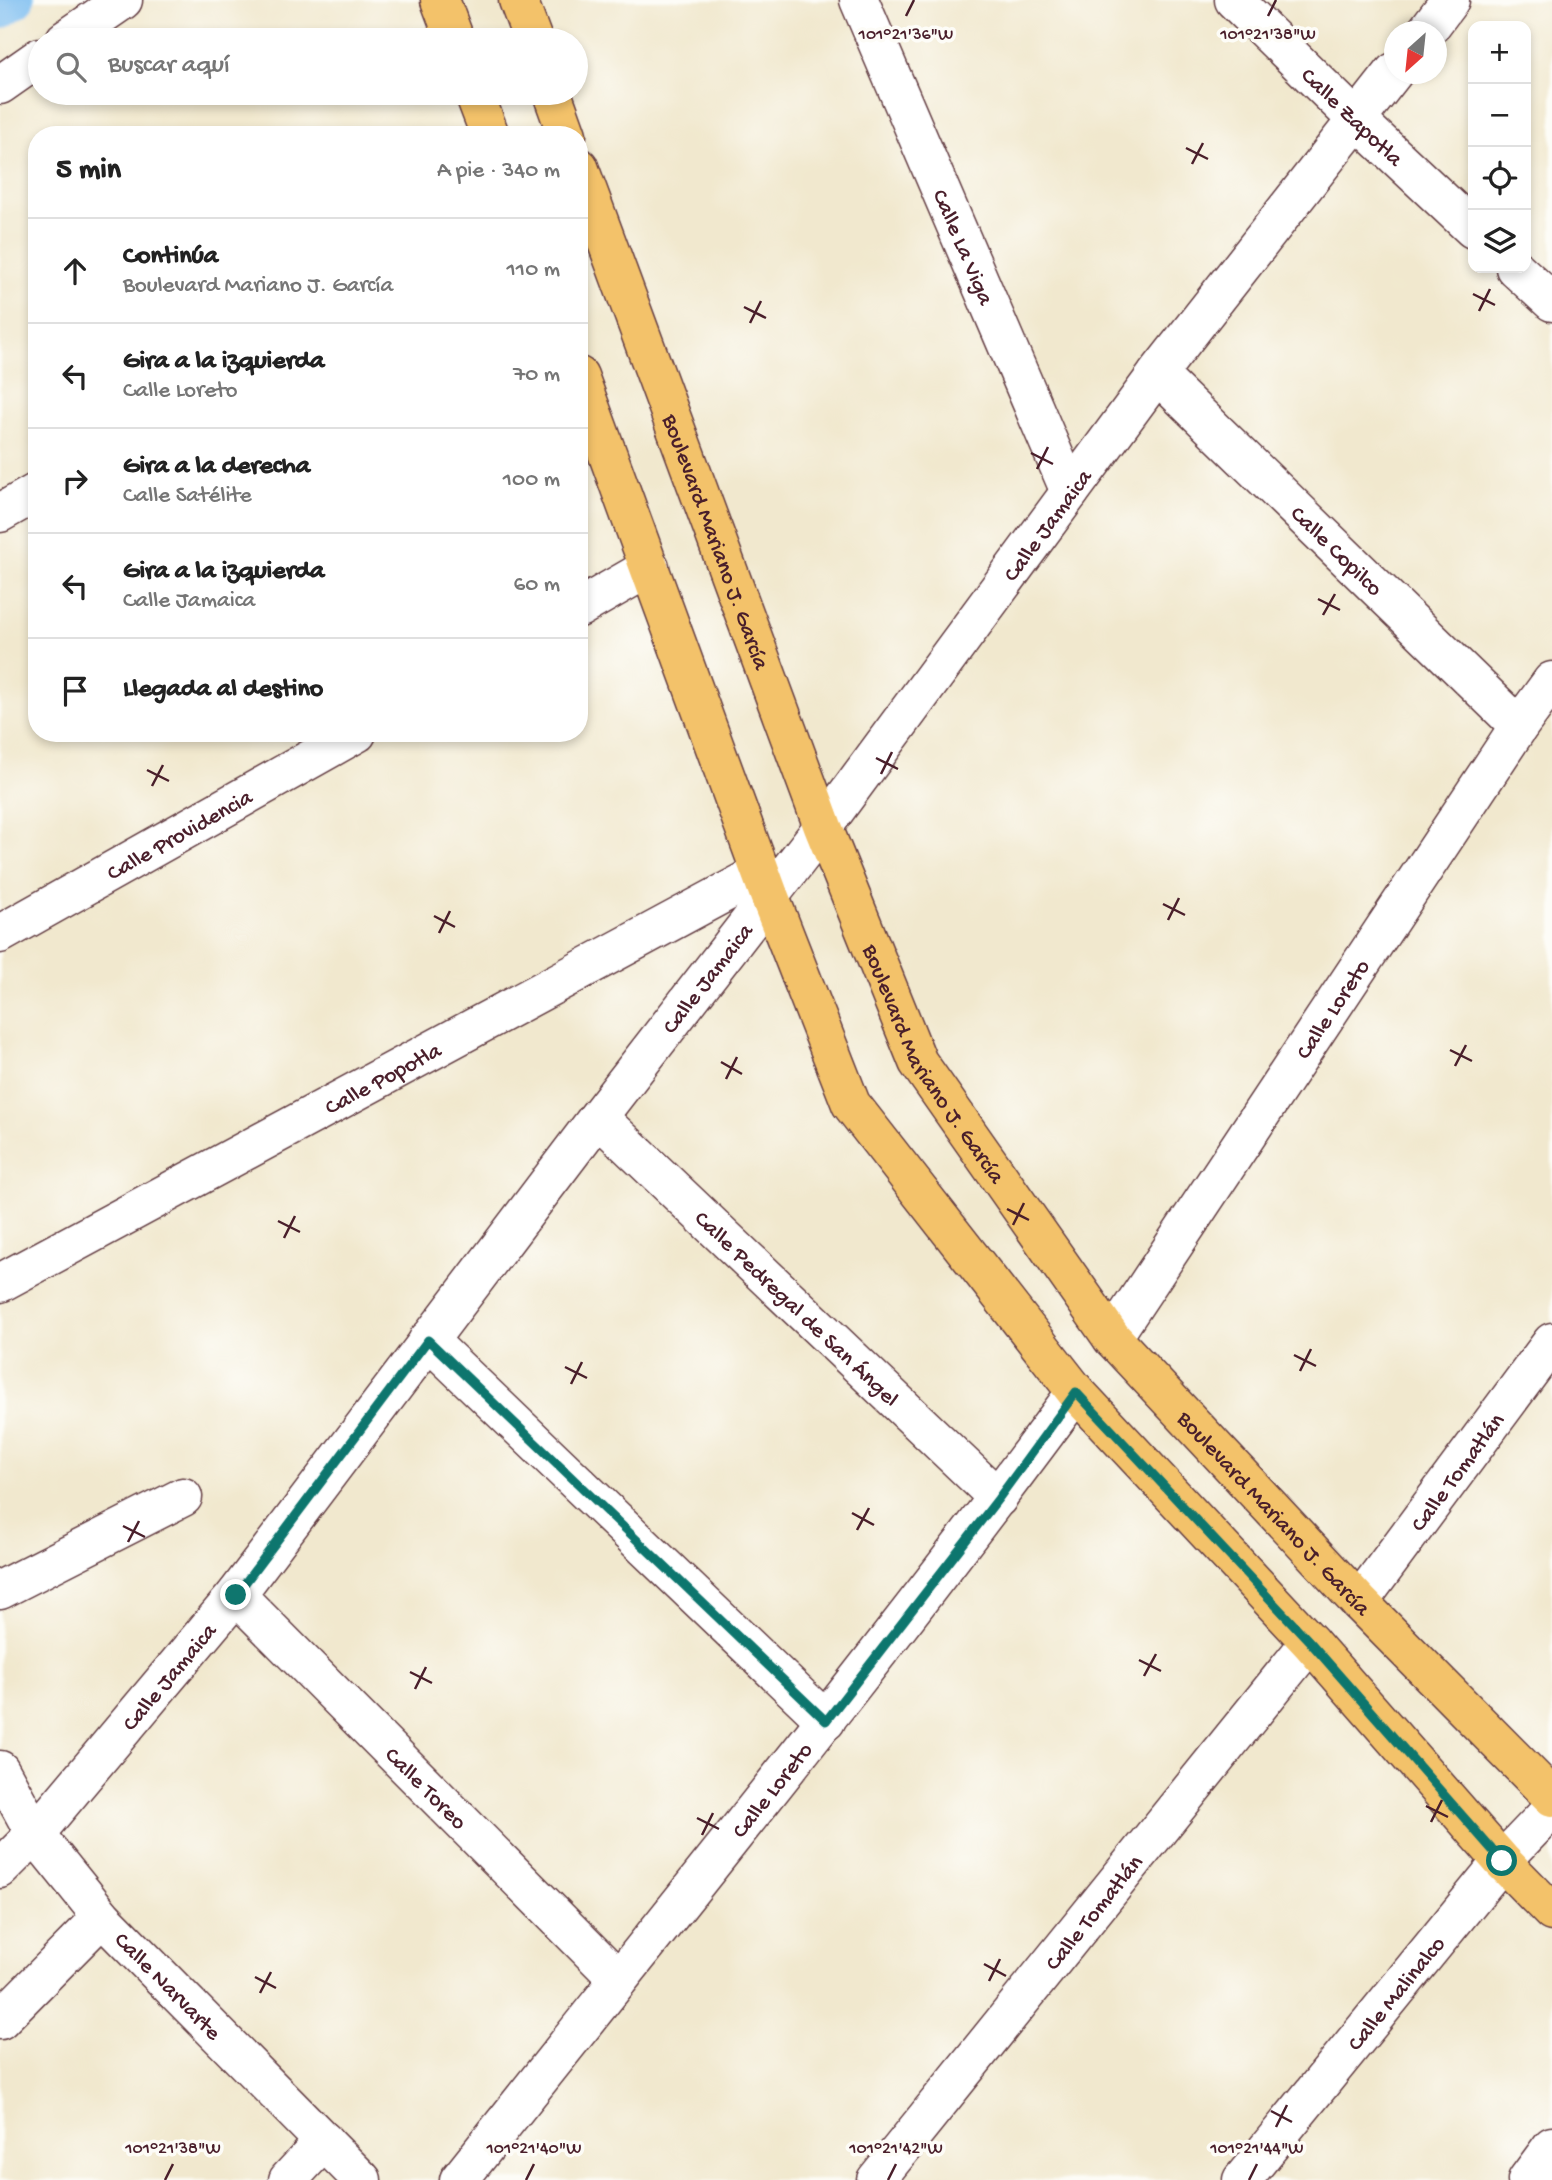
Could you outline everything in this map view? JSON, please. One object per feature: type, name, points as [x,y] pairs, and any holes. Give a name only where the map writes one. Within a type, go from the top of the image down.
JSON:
[{"type":"main road","points":[[440,0],[450,28]]},
{"type":"main road","points":[[518,0],[528,28]]},
{"type":"main road","points":[[479,105],[487,126]]},
{"type":"main road","points":[[556,105],[564,126]]},
{"type":"main road","name":"Boulevard Mariano J. García","points":[[588,191],[822,827],[918,1062],[1112,1338],[1359,1602],[1552,1797]]},
{"type":"main road","points":[[588,400],[766,883],[851,1104],[1076,1392],[1310,1642],[1502,1861],[1552,1912]]},
{"type":"street","points":[[82,28],[123,0]]},
{"type":"street","name":"Calle La Viga","points":[[859,0],[1070,492]]},
{"type":"street","name":"Calle Zapotla","points":[[1234,0],[1468,224]]},
{"type":"street","points":[[1434,21],[1450,0]]},
{"type":"street","points":[[0,85],[28,65]]},
{"type":"street","name":"Calle Jamaica","points":[[0,1869],[35,1834],[236,1595],[597,1117],[766,883],[822,827],[1157,374],[1386,84]]},
{"type":"street","points":[[1520,273],[1552,302]]},
{"type":"street","name":"Calle Copilco","points":[[1157,374],[1519,726]]},
{"type":"street","points":[[0,513],[28,497]]},
{"type":"street","points":[[588,603],[650,568]]},
{"type":"street","name":"Calle Loreto","points":[[1112,1338],[1519,726],[1552,681]]},
{"type":"street","name":"Calle Providencia","points":[[0,934],[341,742]]},
{"type":"street","name":"Calle Popotla","points":[[0,1283],[766,883]]},
{"type":"street","name":"Calle Pedregal de San Ángel","points":[[597,1117],[998,1499]]},
{"type":"street","points":[[428,1340],[826,1721]]},
{"type":"street","name":"Calle Tomatlán","points":[[1359,1602],[1552,1342]]},
{"type":"street","name":"Calle Loreto","points":[[459,2180],[826,1721],[998,1499],[1076,1392]]},
{"type":"street","points":[[0,1590],[183,1497]]},
{"type":"street","name":"Calle Toreo","points":[[236,1595],[618,1979]]},
{"type":"street","name":"Calle Tomatlán","points":[[876,2180],[1310,1642]]},
{"type":"street","name":"Calle Narvarte","points":[[0,1770],[35,1834],[102,1916],[362,2180]]},
{"type":"street","name":"Calle Malinalco","points":[[1242,2180],[1502,1861],[1552,1810]]},
{"type":"street","points":[[0,2020],[102,1916]]},
{"type":"street","points":[[288,2180],[324,2141]]},
{"type":"street","points":[[1527,2180],[1552,2146]]},
{"type":"waterway","points":[[0,10],[15,0]]},
{"type":"route","points":[[236,1595],[428,1340],[826,1721],[998,1499],[1076,1392],[1310,1642],[1502,1861]]}]
